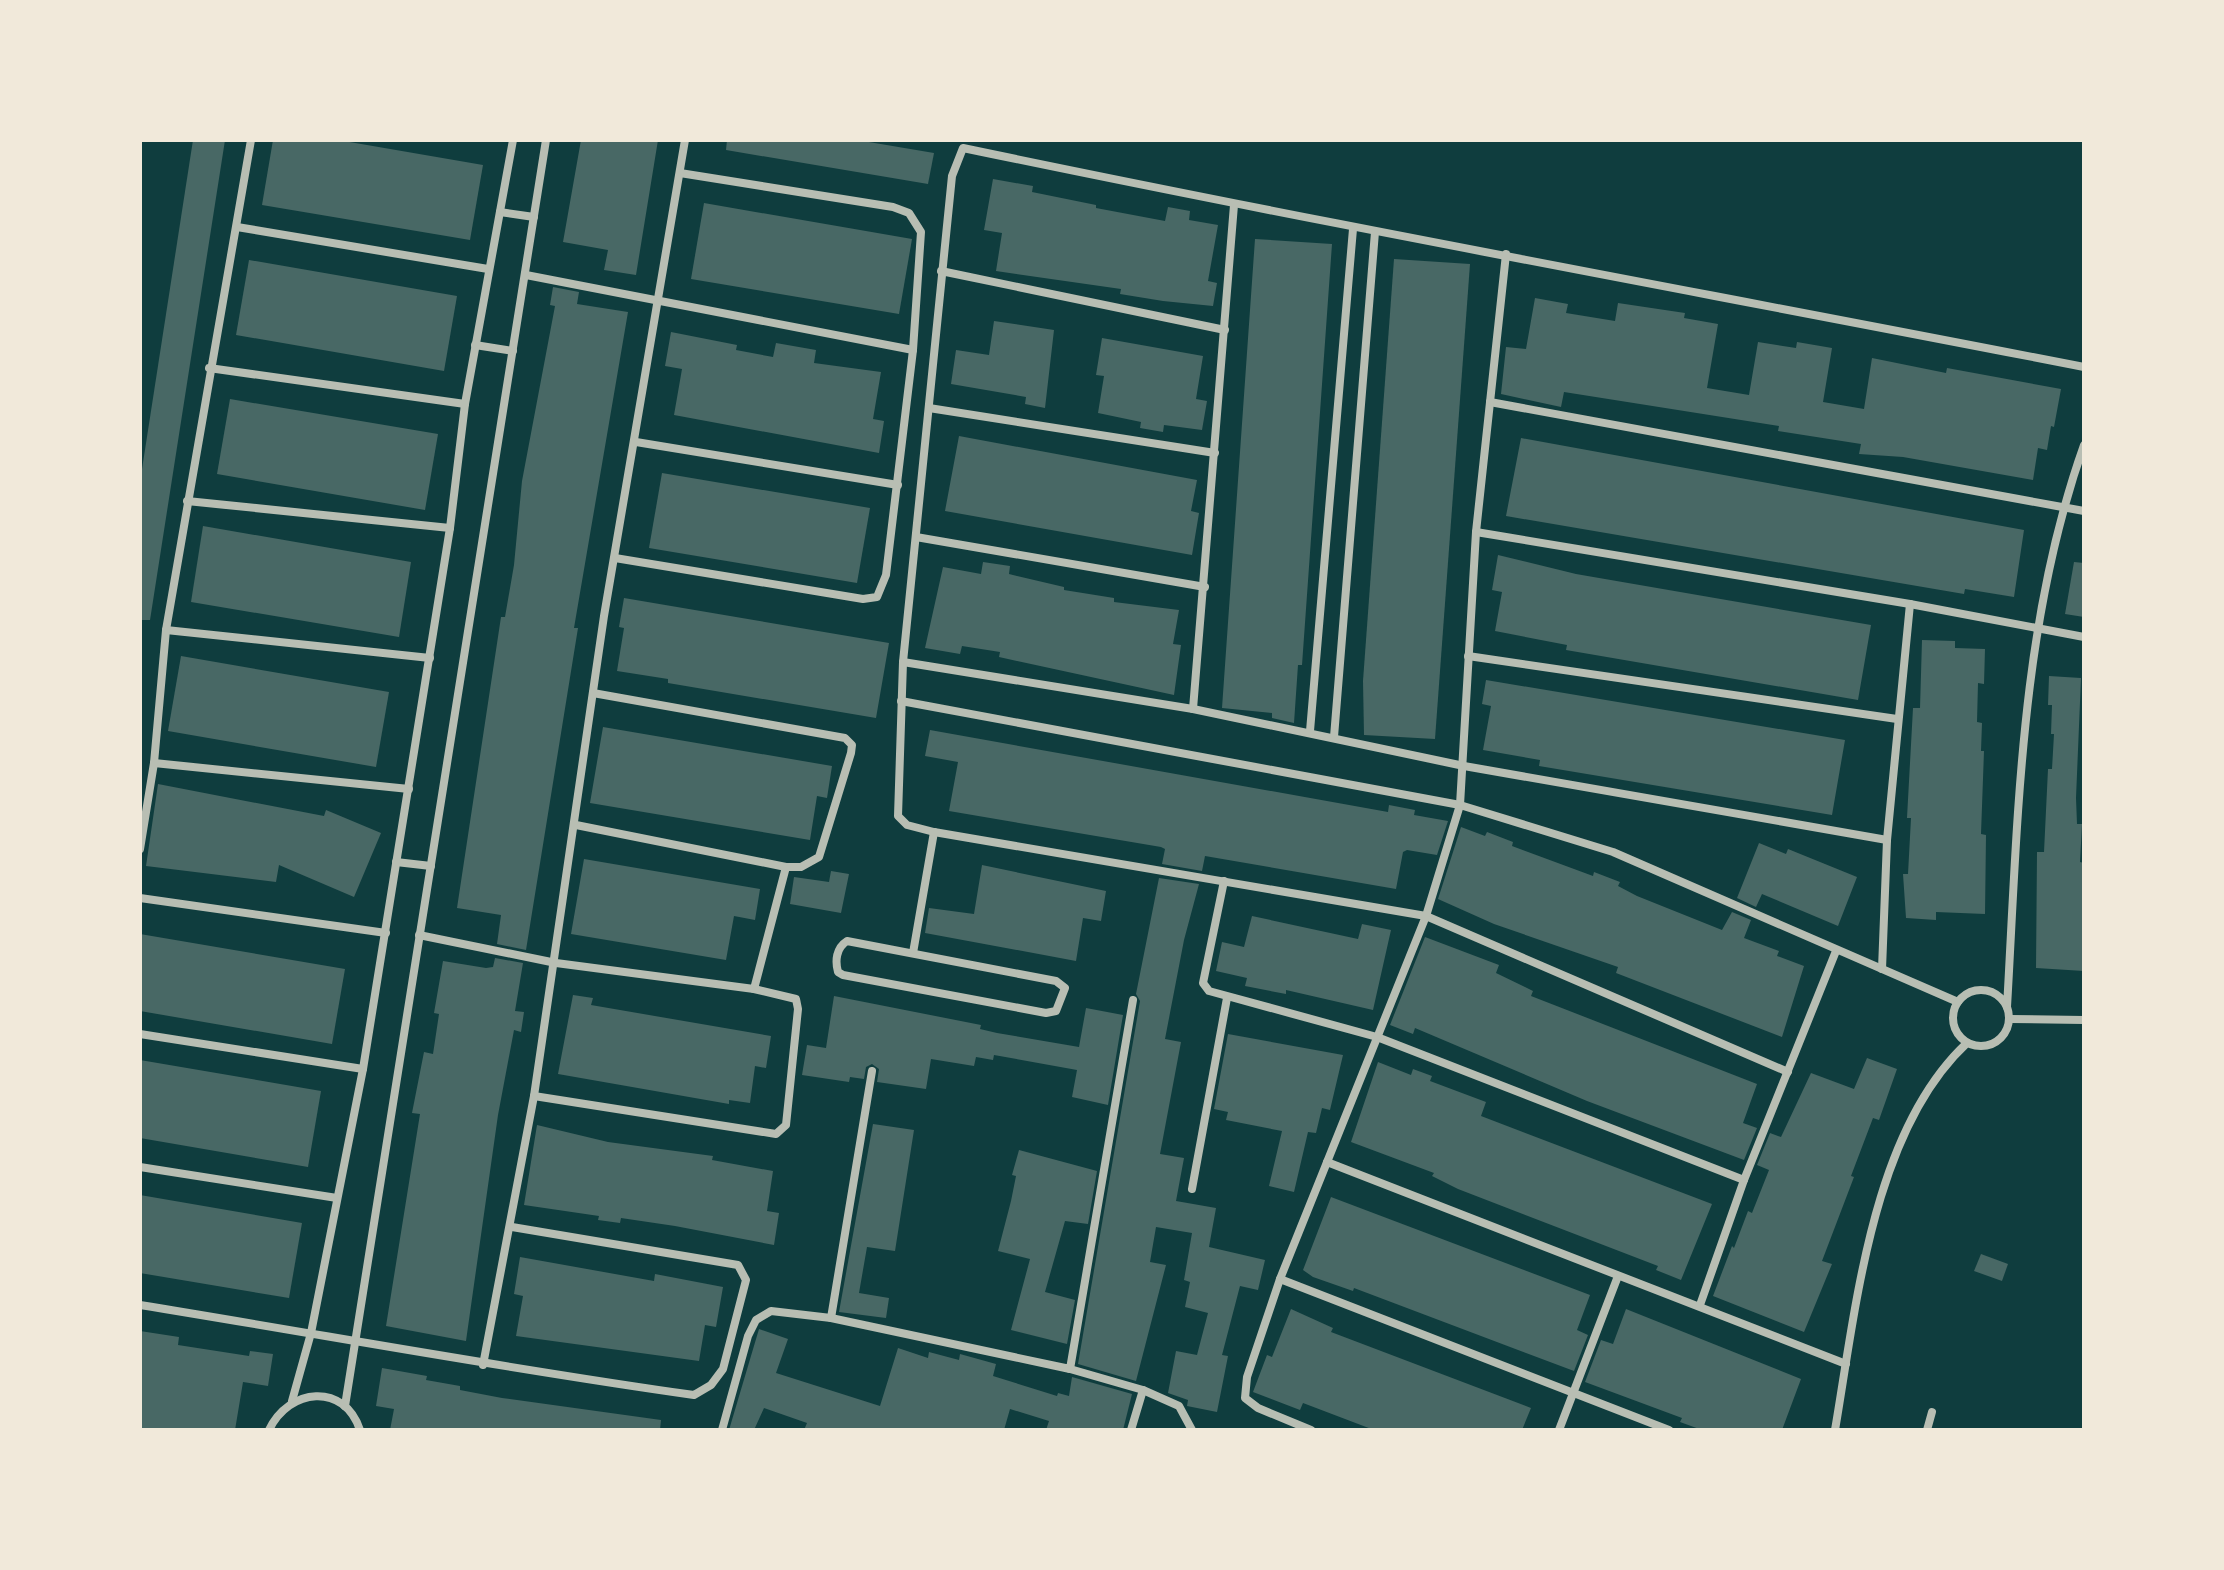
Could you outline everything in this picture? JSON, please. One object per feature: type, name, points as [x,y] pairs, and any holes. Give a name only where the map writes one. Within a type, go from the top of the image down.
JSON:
[{"type":"street","points":[[140,849],[154,763],[166,630],[209,368],[251,140]]},
{"type":"street","points":[[292,1401],[311,1333],[363,1069],[450,528],[465,404],[513,140]]},
{"type":"street","points":[[345,1406],[546,140]]},
{"type":"street","points":[[483,1365],[512,1227],[556,963],[593,693],[685,140]]},
{"type":"street","points":[[1788,1072],[1426,916],[934,832],[907,825],[898,816],[903,662],[941,271],[952,176],[963,148],[1353,229],[1506,254],[2084,367]]},
{"type":"street","points":[[615,558],[863,599],[877,597],[886,575],[913,350],[921,232],[909,213],[893,207],[680,173]]},
{"type":"street","points":[[1193,709],[1234,205]]},
{"type":"street","points":[[500,212],[534,217]]},
{"type":"street","points":[[237,227],[488,269]]},
{"type":"street","points":[[1310,731],[1353,229]]},
{"type":"street","points":[[1334,737],[1375,232]]},
{"type":"street","points":[[1311,1430],[1258,1408],[1245,1398],[1247,1377],[1280,1279],[1426,916],[1460,805],[1476,532],[1506,254]]},
{"type":"street","points":[[941,271],[1225,330]]},
{"type":"street","points":[[526,275],[913,350]]},
{"type":"street","points":[[475,345],[513,351]]},
{"type":"street","points":[[209,368],[465,404]]},
{"type":"street","points":[[1490,402],[2084,511]]},
{"type":"street","points":[[929,408],[1215,453]]},
{"type":"street","points":[[636,442],[898,485]]},
{"type":"street","points":[[1835,1430],[1874,1228],[1900,1144],[1942,1066],[1967,1043],[1992,1044],[2007,1030],[2010,1019],[2007,1007],[2019,797],[2036,629],[2062,506],[2084,445]]},
{"type":"street","points":[[1333,485],[1354,488]]},
{"type":"street","points":[[187,501],[450,528]]},
{"type":"street","points":[[1476,532],[1910,604],[2084,637]]},
{"type":"street","points":[[916,537],[1205,587]]},
{"type":"street","points":[[1882,969],[1887,840],[1910,604]]},
{"type":"street","points":[[166,630],[430,658]]},
{"type":"street","points":[[1468,656],[1897,719]]},
{"type":"street","points":[[903,662],[1193,709],[1310,731],[1464,766],[1887,840]]},
{"type":"street","points":[[576,825],[786,867],[801,867],[819,857],[851,753],[852,745],[845,738],[593,693]]},
{"type":"street","points":[[901,701],[1460,805],[1613,852],[1958,1002]]},
{"type":"street","points":[[154,763],[409,789]]},
{"type":"street","points":[[913,953],[934,832]]},
{"type":"street","points":[[396,862],[431,866]]},
{"type":"street","points":[[754,989],[786,867]]},
{"type":"street","points":[[1224,881],[1203,983],[1209,991],[1377,1037],[1744,1180]]},
{"type":"street","points":[[140,898],[386,933]]},
{"type":"street","points":[[419,935],[556,963],[754,989],[796,999],[798,1009],[786,1125],[776,1134],[534,1096]]},
{"type":"street","points":[[847,941],[913,953],[1056,981],[1065,988],[1056,1011],[1046,1013],[843,975],[836,963],[838,951],[847,941]]},
{"type":"street","points":[[1700,1305],[1744,1180],[1836,951]]},
{"type":"street","points":[[1967,1043],[1953,1024],[1958,1002],[1979,990],[2001,998],[2007,1007]]},
{"type":"street","points":[[1192,1189],[1227,998]]},
{"type":"street","points":[[1070,1369],[1133,1000]]},
{"type":"street","points":[[2010,1019],[2084,1020]]},
{"type":"street","points":[[140,1034],[363,1069]]},
{"type":"street","points":[[831,1318],[872,1071]]},
{"type":"street","points":[[1327,1162],[1846,1364]]},
{"type":"street","points":[[140,1167],[337,1198]]},
{"type":"street","points":[[140,1305],[354,1339],[483,1365],[694,1395],[711,1385],[723,1369],[746,1280],[738,1265],[512,1227]]},
{"type":"street","points":[[1559,1430],[1618,1276]]},
{"type":"street","points":[[1280,1279],[1669,1430]]},
{"type":"street","points":[[722,1430],[756,1320],[771,1311],[831,1318],[1070,1369],[1143,1390],[1179,1406],[1192,1430]]},
{"type":"street","points":[[1131,1430],[1143,1390]]},
{"type":"street","points":[[269,1430],[278,1413],[292,1401],[310,1396],[328,1397],[345,1406],[360,1430]]},
{"type":"street","points":[[1927,1430],[1932,1412]]},
{"type":"building","points":[[193,140],[225,140],[150,620],[140,620],[140,482]]},
{"type":"building","points":[[273,140],[338,140],[483,165],[470,240],[262,205]]},
{"type":"building","points":[[581,140],[658,140],[636,275],[604,270],[608,250],[563,242]]},
{"type":"building","points":[[727,140],[857,140],[934,153],[928,184],[726,150]]},
{"type":"building","points":[[993,179],[1033,186],[1032,192],[1096,205],[1096,208],[1165,221],[1168,207],[1190,211],[1189,220],[1218,225],[1208,281],[1217,283],[1213,306],[1163,301],[1120,294],[1121,289],[996,271],[1002,233],[984,230]]},
{"type":"building","points":[[704,203],[912,239],[899,314],[691,279]]},
{"type":"building","points":[[1255,239],[1332,244],[1302,665],[1298,665],[1294,723],[1272,718],[1272,713],[1222,708]]},
{"type":"building","points":[[1394,259],[1470,264],[1435,739],[1364,735],[1363,681]]},
{"type":"building","points":[[249,260],[457,296],[444,371],[236,335]]},
{"type":"building","points":[[553,287],[579,292],[577,304],[628,312],[574,628],[578,628],[526,950],[497,944],[501,915],[457,908],[501,617],[505,617],[514,565],[522,481],[555,306],[550,305]]},
{"type":"building","points":[[1535,298],[1568,304],[1566,313],[1615,321],[1618,303],[1685,313],[1684,318],[1718,324],[1707,388],[1749,395],[1758,342],[1796,348],[1797,342],[1832,348],[1823,402],[1864,409],[1872,358],[1946,373],[1947,368],[2061,389],[2054,427],[2051,426],[2047,450],[2038,448],[2033,480],[1903,457],[1859,454],[1861,444],[1778,431],[1779,426],[1564,392],[1561,407],[1501,394],[1506,347],[1526,349]]},
{"type":"building","points":[[994,321],[1054,330],[1045,408],[1025,404],[1026,397],[951,384],[956,350],[989,355]]},
{"type":"building","points":[[671,332],[737,345],[736,350],[773,357],[776,343],[816,350],[814,363],[881,372],[873,419],[884,421],[879,453],[674,415],[682,369],[665,366]]},
{"type":"building","points":[[1102,338],[1203,356],[1196,399],[1207,401],[1202,430],[1164,425],[1163,432],[1140,428],[1141,422],[1098,413],[1104,376],[1096,375]]},
{"type":"building","points":[[230,399],[438,434],[425,510],[217,474]]},
{"type":"building","points":[[959,436],[1197,480],[1191,511],[1199,513],[1192,555],[945,511]]},
{"type":"building","points":[[1521,438],[2024,530],[2014,597],[1965,589],[1964,594],[1506,516]]},
{"type":"building","points":[[662,473],[870,508],[857,583],[649,548]]},
{"type":"building","points":[[203,526],[411,562],[399,637],[191,602]]},
{"type":"building","points":[[1498,555],[1576,574],[1871,625],[1858,700],[1566,650],[1567,645],[1495,631],[1502,592],[1492,590]]},
{"type":"building","points":[[983,562],[1010,566],[1009,574],[1064,587],[1064,590],[1114,598],[1114,602],[1179,610],[1173,644],[1181,645],[1174,695],[999,657],[1000,652],[962,646],[960,654],[925,648],[943,567],[981,574]]},
{"type":"building","points":[[2074,562],[2084,563],[2084,617],[2065,614]]},
{"type":"building","points":[[624,598],[889,643],[876,718],[668,683],[668,679],[617,671],[624,628],[619,627]]},
{"type":"building","points":[[1922,640],[1955,641],[1955,648],[1985,649],[1984,684],[1978,683],[1977,722],[1982,723],[1981,751],[1984,751],[1981,834],[1986,835],[1985,914],[1936,912],[1936,920],[1906,918],[1903,874],[1908,874],[1911,818],[1907,818],[1913,708],[1920,708]]},
{"type":"building","points":[[181,656],[389,692],[376,767],[168,731]]},
{"type":"building","points":[[2049,676],[2081,678],[2076,798],[2077,824],[2082,824],[2080,862],[2084,863],[2084,971],[2036,968],[2037,852],[2044,852],[2048,769],[2052,769],[2054,734],[2051,734],[2052,705],[2048,705]]},
{"type":"building","points":[[1486,680],[1845,740],[1832,815],[1539,766],[1540,760],[1483,750],[1491,706],[1482,704]]},
{"type":"building","points":[[603,727],[832,766],[827,798],[817,796],[810,840],[590,803]]},
{"type":"building","points":[[930,730],[1388,812],[1389,805],[1415,810],[1414,815],[1448,821],[1437,855],[1403,852],[1396,889],[1205,856],[1202,871],[1162,864],[1165,849],[1161,847],[949,811],[958,762],[925,756]]},
{"type":"building","points":[[158,784],[324,816],[326,810],[381,833],[354,897],[279,865],[276,882],[146,866]]},
{"type":"building","points":[[1461,827],[1485,836],[1487,832],[1513,842],[1512,846],[1593,876],[1594,872],[1620,882],[1618,886],[1637,896],[1722,930],[1732,912],[1751,920],[1744,938],[1779,951],[1777,956],[1804,966],[1782,1037],[1616,973],[1618,967],[1494,924],[1438,899]]},
{"type":"building","points":[[1759,843],[1786,854],[1788,849],[1857,877],[1838,926],[1762,894],[1756,907],[1737,898]]},
{"type":"building","points":[[584,859],[760,889],[755,920],[734,916],[726,960],[571,934]]},
{"type":"building","points":[[982,865],[1106,891],[1101,921],[1083,918],[1076,961],[925,933],[929,908],[974,914]]},
{"type":"building","points":[[831,871],[849,874],[841,913],[790,904],[794,877],[829,882]]},
{"type":"building","points":[[1159,878],[1199,884],[1184,940],[1165,1039],[1181,1042],[1160,1154],[1184,1158],[1176,1201],[1216,1208],[1209,1247],[1265,1260],[1258,1290],[1240,1286],[1222,1355],[1228,1356],[1217,1412],[1187,1406],[1188,1400],[1168,1393],[1176,1351],[1197,1355],[1208,1313],[1185,1307],[1190,1282],[1184,1280],[1192,1233],[1156,1227],[1150,1262],[1166,1265],[1136,1381],[1078,1364],[1140,1001],[1136,994]]},
{"type":"building","points":[[1252,916],[1358,939],[1362,924],[1391,930],[1373,1010],[1286,990],[1286,994],[1245,986],[1247,978],[1216,971],[1222,942],[1244,947]]},
{"type":"building","points":[[140,934],[345,969],[332,1044],[140,1011]]},
{"type":"building","points":[[1425,937],[1499,965],[1496,973],[1533,991],[1531,996],[1757,1084],[1743,1123],[1757,1128],[1744,1160],[1587,1101],[1415,1028],[1413,1034],[1390,1025]]},
{"type":"building","points":[[495,958],[523,963],[515,1011],[524,1012],[521,1032],[514,1030],[498,1115],[466,1341],[386,1326],[420,1114],[412,1113],[424,1052],[433,1054],[439,1014],[434,1013],[443,961],[486,968],[493,967]]},
{"type":"building","points":[[573,995],[593,998],[591,1005],[771,1036],[766,1068],[755,1066],[750,1103],[729,1100],[729,1104],[558,1074]]},
{"type":"building","points":[[834,996],[981,1025],[980,1029],[997,1033],[1079,1047],[1086,1008],[1123,1015],[1108,1105],[1072,1097],[1077,1070],[994,1055],[993,1060],[976,1057],[974,1066],[931,1059],[926,1089],[877,1082],[879,1069],[872,1064],[866,1067],[864,1079],[850,1077],[849,1082],[802,1075],[807,1045],[826,1048]]},
{"type":"building","points":[[1228,1034],[1343,1055],[1330,1110],[1322,1108],[1316,1133],[1308,1132],[1294,1192],[1269,1186],[1282,1131],[1226,1120],[1228,1112],[1214,1109]]},
{"type":"building","points":[[1867,1058],[1897,1069],[1879,1120],[1873,1118],[1851,1176],[1854,1177],[1822,1261],[1832,1264],[1804,1332],[1713,1296],[1732,1246],[1734,1248],[1748,1211],[1752,1213],[1769,1170],[1757,1165],[1770,1133],[1781,1137],[1811,1073],[1854,1089]]},
{"type":"building","points":[[140,1060],[321,1091],[308,1167],[140,1138]]},
{"type":"building","points":[[1378,1062],[1411,1075],[1413,1069],[1432,1076],[1430,1081],[1486,1102],[1481,1116],[1712,1204],[1681,1280],[1656,1270],[1658,1266],[1458,1189],[1432,1176],[1434,1173],[1351,1142]]},
{"type":"building","points":[[873,1124],[914,1130],[895,1251],[867,1247],[859,1293],[889,1298],[886,1318],[839,1312]]},
{"type":"building","points":[[537,1125],[608,1142],[713,1156],[712,1160],[773,1171],[767,1211],[779,1213],[774,1245],[621,1218],[620,1223],[598,1220],[599,1216],[524,1205]]},
{"type":"building","points":[[1019,1150],[1097,1171],[1088,1224],[1065,1221],[1045,1292],[1075,1300],[1067,1344],[1011,1330],[1030,1259],[998,1251],[1011,1201],[1016,1176],[1012,1175]]},
{"type":"building","points":[[140,1195],[302,1223],[289,1298],[140,1273]]},
{"type":"building","points":[[1331,1197],[1590,1295],[1577,1330],[1588,1335],[1574,1371],[1354,1288],[1353,1291],[1313,1277],[1303,1270]]},
{"type":"building","points":[[1981,1254],[2008,1264],[2002,1281],[1974,1271]]},
{"type":"building","points":[[520,1257],[654,1281],[655,1274],[723,1287],[716,1327],[705,1325],[699,1361],[516,1336],[523,1296],[514,1294]]},
{"type":"building","points":[[1291,1309],[1333,1328],[1331,1332],[1531,1408],[1522,1430],[1374,1430],[1303,1403],[1300,1410],[1253,1392],[1267,1355],[1272,1357]]},
{"type":"building","points":[[1626,1309],[1801,1379],[1782,1430],[1702,1430],[1680,1422],[1682,1418],[1585,1382],[1601,1340],[1613,1344]]},
{"type":"building","points":[[759,1329],[788,1339],[776,1373],[880,1406],[898,1348],[928,1358],[929,1352],[959,1360],[960,1354],[996,1364],[993,1376],[1057,1396],[1058,1393],[1069,1396],[1072,1377],[1132,1394],[1123,1430],[1046,1430],[1049,1421],[1010,1409],[1004,1430],[804,1430],[807,1423],[764,1408],[754,1430],[729,1430]]},
{"type":"building","points":[[140,1331],[179,1337],[178,1345],[249,1356],[250,1351],[273,1354],[268,1386],[243,1382],[235,1430],[140,1430]]},
{"type":"building","points":[[382,1368],[427,1376],[426,1380],[460,1386],[460,1390],[502,1398],[661,1420],[660,1430],[390,1430],[394,1409],[376,1406]]}]
